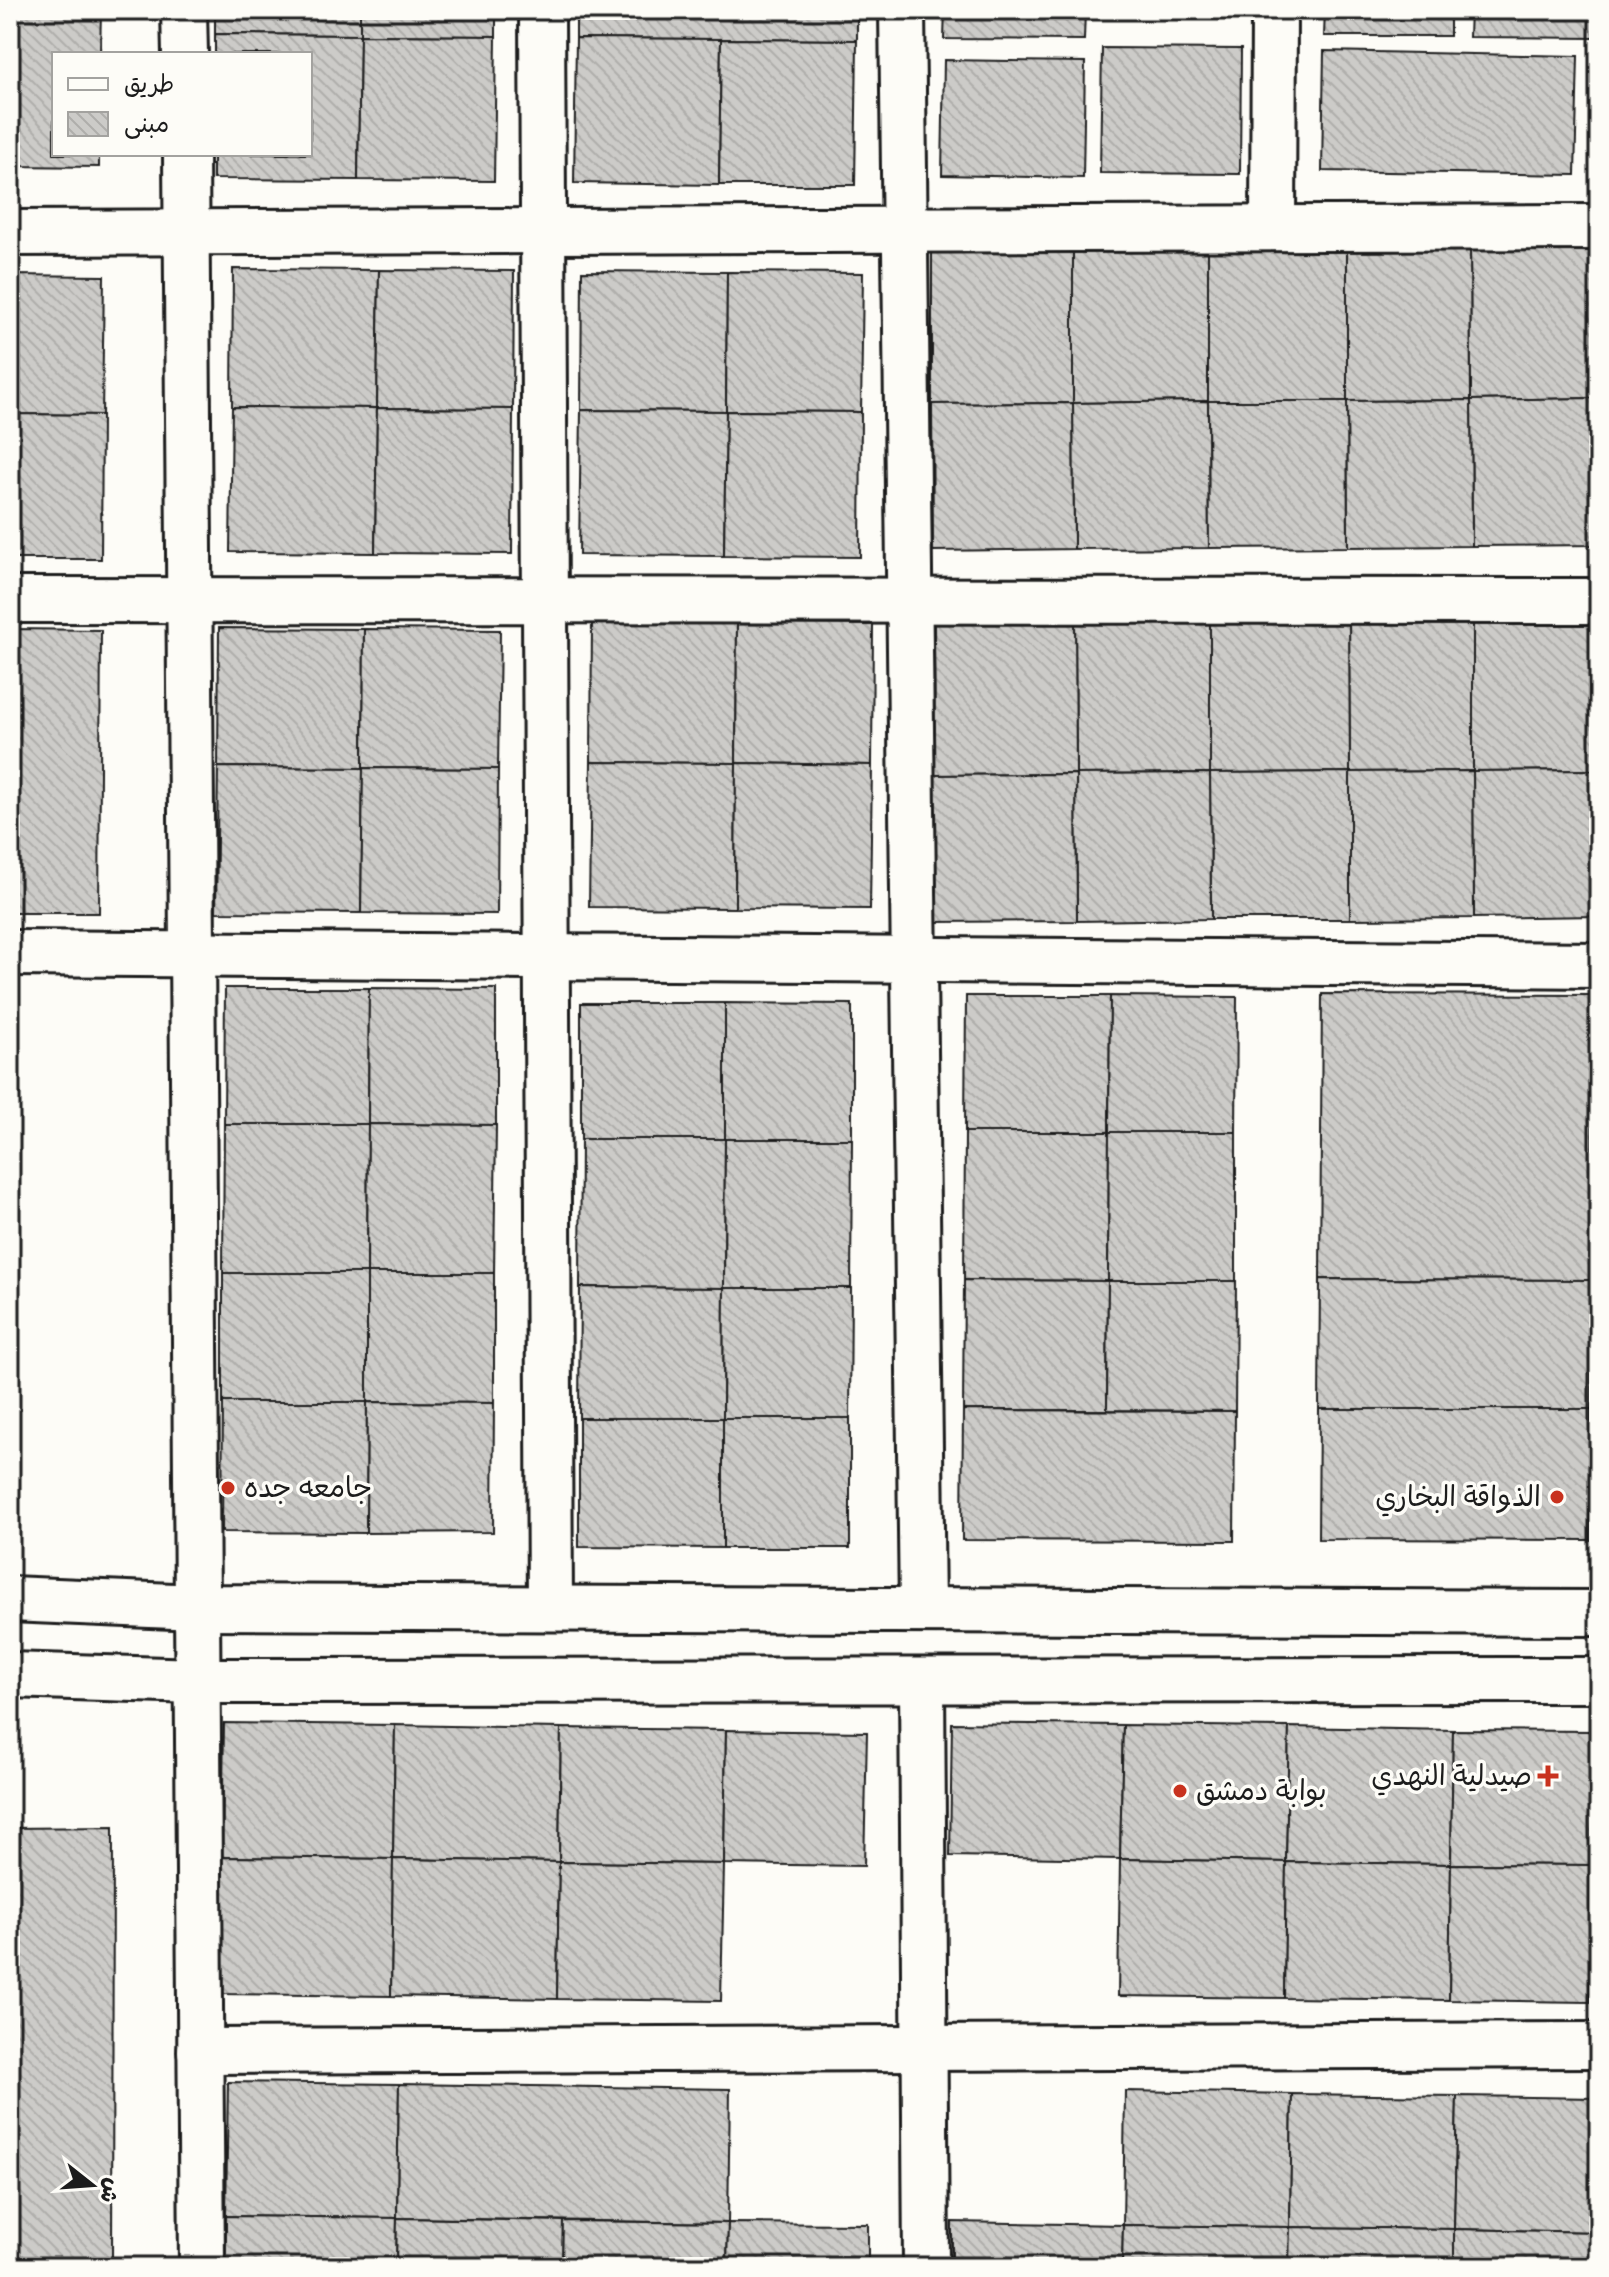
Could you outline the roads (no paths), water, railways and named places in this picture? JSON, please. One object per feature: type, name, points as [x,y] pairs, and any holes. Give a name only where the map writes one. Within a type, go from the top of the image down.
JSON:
[{"type":"street","points":[[184,10],[185,52]]},
{"type":"street","points":[[542,10],[550,1608]]},
{"type":"street","points":[[902,10],[922,1610]]},
{"type":"street","points":[[1273,228],[1274,10]]},
{"type":"street","points":[[186,156],[202,2267]]},
{"type":"street","points":[[10,233],[1599,227]]},
{"type":"street","points":[[10,600],[1599,601]]},
{"type":"street","points":[[10,953],[1599,965]]},
{"type":"street","points":[[10,1599],[197,1607],[1599,1613]]},
{"type":"street","points":[[10,1675],[197,1681],[1599,1680]]},
{"type":"street","points":[[922,1681],[926,2267]]},
{"type":"street","points":[[200,2051],[1599,2045]]},
{"type":"place","name":"جامعه جده","points":[[228,1488]]},
{"type":"place","name":"الذواقة البخاري","points":[[1557,1497]]},
{"type":"place","name":"صيدلية النهدي","points":[[1548,1776]]},
{"type":"place","name":"بوابة دمشق","points":[[1180,1791]]}]
